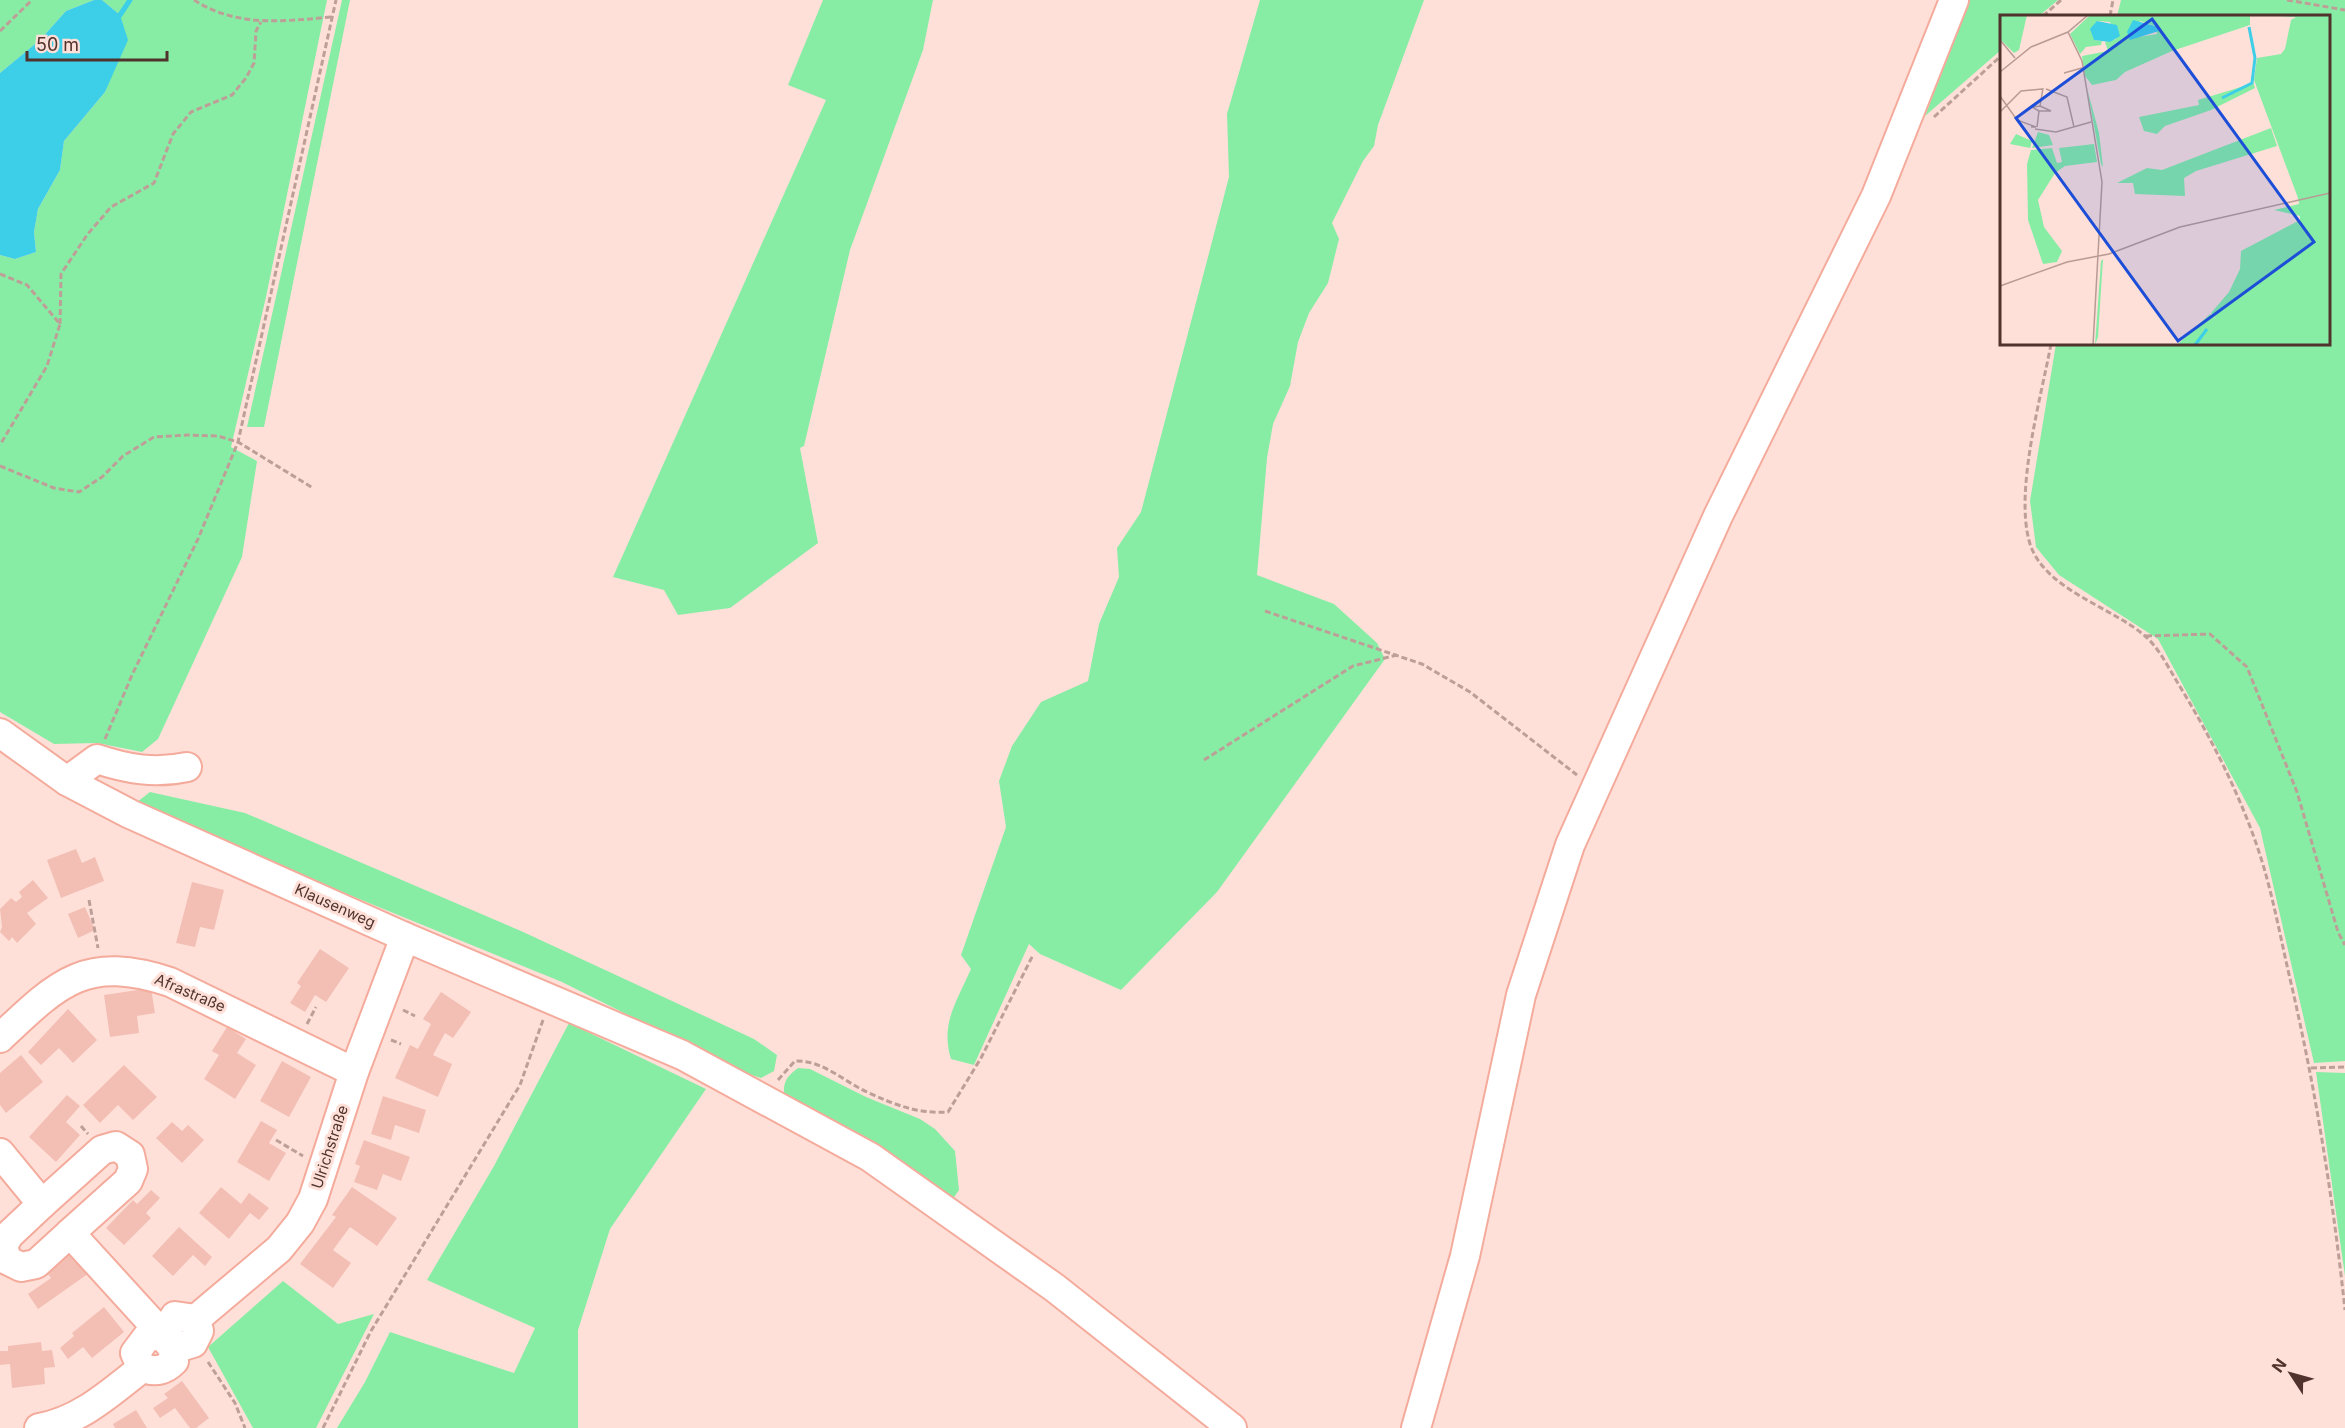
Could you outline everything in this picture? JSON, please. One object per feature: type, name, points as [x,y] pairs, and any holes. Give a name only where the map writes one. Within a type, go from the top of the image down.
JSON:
[{"type":"street","points":[[1416,1428],[1465,1256],[1521,995],[1570,844],[1718,516],[1876,196],[1954,0]]},
{"type":"street","name":"Klausenweg","points":[[0,733],[68,781],[195,844],[405,937],[682,1054],[870,1157],[1055,1288],[1232,1428]]},
{"type":"street","points":[[68,781],[97,759],[124,768],[165,772],[187,767]]},
{"type":"street","name":"Ulrichstraße","points":[[39,1428],[57,1425],[90,1409],[142,1368],[154,1372],[166,1369],[174,1361],[182,1336],[279,1249],[300,1223],[313,1200],[354,1072],[405,937]]},
{"type":"street","name":"Afrastraße","points":[[0,1038],[58,988],[87,973],[114,969],[140,973],[170,982],[354,1072]]},
{"type":"street","points":[[116,1146],[129,1155],[133,1169],[128,1181],[36,1264],[21,1267],[8,1260],[3,1246],[9,1235],[42,1204],[102,1150],[116,1146]]},
{"type":"street","points":[[0,1153],[42,1204]]},
{"type":"street","points":[[70,1233],[182,1336]]},
{"type":"path","points":[[0,31],[32,0]]},
{"type":"path","points":[[194,0],[212,12],[261,22],[332,17]]},
{"type":"path","points":[[97,759],[132,675],[198,539],[238,442],[336,0]]},
{"type":"path","points":[[2044,15],[2061,0]]},
{"type":"path","points":[[2110,15],[2113,0]]},
{"type":"path","points":[[2287,0],[2345,10]]},
{"type":"path","points":[[0,445],[47,366],[60,324],[61,274],[87,235],[111,207],[154,183],[173,134],[191,112],[232,95],[246,78],[254,63],[256,31],[261,22]]},
{"type":"path","points":[[1906,123],[1930,120],[2000,56]]},
{"type":"path","points":[[0,274],[27,285],[60,324]]},
{"type":"path","points":[[2051,345],[2023,498],[2030,545],[2046,570],[2082,597],[2145,636],[2165,661],[2191,704],[2237,797],[2264,867],[2311,1068],[2326,1150],[2345,1310]]},
{"type":"path","points":[[0,466],[54,488],[79,492],[102,477],[123,456],[154,437],[218,436],[238,442],[314,488]]},
{"type":"path","points":[[1265,610],[1422,664],[1470,692],[1578,776]]},
{"type":"path","points":[[2145,636],[2210,634],[2247,667],[2297,792],[2338,932],[2345,945]]},
{"type":"path","points":[[1204,760],[1353,666],[1399,655]]},
{"type":"path","points":[[89,900],[99,948],[99,971]]},
{"type":"path","points":[[767,1100],[782,1073],[795,1061],[808,1060],[867,1092],[923,1113],[948,1112],[981,1058],[1033,955]]},
{"type":"path","points":[[323,1428],[371,1331],[520,1085],[543,1023],[549,998]]},
{"type":"path","points":[[2311,1068],[2345,1067]]},
{"type":"path","points":[[182,1336],[235,1402],[245,1428]]},
{"type":"green space","points":[[0,0],[94,0],[66,11],[40,40],[0,73]]},
{"type":"green space","points":[[102,0],[327,0],[266,297],[231,447],[257,461],[242,557],[158,739],[142,752],[97,743],[54,744],[0,712],[0,255],[15,259],[36,252],[34,232],[38,209],[60,170],[64,141],[105,92],[112,72],[120,15]]},
{"type":"green space","points":[[342,0],[350,0],[264,427],[247,427]]},
{"type":"green space","points":[[823,0],[933,0],[923,50],[850,250],[804,446],[800,448],[818,543],[730,608],[678,615],[664,590],[613,577],[826,100],[788,85]]},
{"type":"green space","points":[[1260,0],[1424,0],[1378,125],[1374,146],[1363,161],[1332,223],[1339,239],[1328,283],[1309,313],[1298,342],[1290,386],[1273,424],[1267,458],[1257,575],[1334,604],[1377,643],[1385,659],[1217,892],[1121,990],[1040,954],[1029,944],[974,1065],[951,1059],[948,1046],[949,1024],[971,969],[961,955],[1006,827],[999,781],[1012,746],[1041,702],[1088,681],[1099,624],[1119,577],[1117,548],[1141,512],[1229,177],[1227,114]]},
{"type":"green space","points":[[1970,0],[2058,0],[2040,15],[2000,15],[2000,51],[1925,116]]},
{"type":"green space","points":[[2121,0],[2345,0],[2345,1061],[2314,1063],[2260,828],[2158,639],[2059,575],[2036,547],[2030,501],[2056,345],[2330,345],[2330,15],[2117,15]]},
{"type":"green space","points":[[150,792],[245,813],[521,931],[754,1039],[777,1055],[774,1071],[761,1078],[740,1071],[562,982],[132,806]]},
{"type":"green space","points":[[569,1023],[706,1089],[610,1229],[578,1330],[578,1428],[337,1428],[365,1382],[390,1332],[514,1373],[535,1328],[427,1280],[494,1166]]},
{"type":"green space","points":[[798,1068],[810,1069],[866,1097],[920,1119],[935,1129],[955,1151],[959,1190],[950,1203],[785,1099],[786,1081],[790,1074]]},
{"type":"green space","points":[[2316,1072],[2345,1073],[2345,1276]]},
{"type":"green space","points":[[283,1281],[338,1324],[374,1314],[316,1428],[253,1428],[208,1347]]},
{"type":"water","points":[[94,0],[102,0],[120,15],[128,40],[105,92],[64,141],[60,170],[38,209],[34,232],[36,252],[15,259],[0,255],[0,73],[40,40],[66,11]]},
{"type":"building","points":[[76,849],[82,863],[95,857],[104,881],[61,898],[47,860]]},
{"type":"building","points":[[33,880],[48,898],[27,913],[36,924],[17,943],[12,937],[9,941],[0,932],[2,927],[0,909],[11,898],[16,902],[22,897],[19,892]]},
{"type":"building","points":[[192,882],[224,890],[214,930],[200,927],[195,947],[176,943]]},
{"type":"building","points":[[85,907],[95,930],[78,938],[68,914]]},
{"type":"building","points":[[320,949],[349,968],[326,1002],[315,995],[305,1012],[290,1003],[301,986],[297,983]]},
{"type":"building","points":[[151,988],[155,1013],[137,1016],[139,1033],[110,1037],[104,995]]},
{"type":"building","points":[[441,992],[471,1012],[453,1038],[445,1033],[433,1055],[452,1064],[438,1097],[395,1078],[410,1045],[418,1049],[431,1024],[423,1019]]},
{"type":"building","points":[[68,1009],[97,1040],[73,1063],[59,1048],[41,1065],[28,1052]]},
{"type":"building","points":[[227,1027],[246,1039],[237,1053],[256,1065],[235,1099],[204,1079],[219,1055],[212,1051]]},
{"type":"building","points":[[21,1055],[43,1082],[6,1113],[0,1105],[0,1073]]},
{"type":"building","points":[[282,1061],[311,1077],[289,1117],[260,1101]]},
{"type":"building","points":[[124,1065],[157,1097],[133,1120],[118,1105],[100,1123],[83,1105]]},
{"type":"building","points":[[67,1095],[80,1106],[66,1122],[80,1135],[56,1162],[29,1137]]},
{"type":"building","points":[[383,1096],[426,1110],[419,1133],[395,1125],[391,1140],[371,1134]]},
{"type":"building","points":[[261,1121],[277,1130],[269,1143],[286,1153],[269,1181],[237,1162]]},
{"type":"building","points":[[172,1122],[182,1131],[188,1125],[204,1140],[182,1163],[156,1138]]},
{"type":"building","points":[[364,1140],[410,1157],[401,1181],[383,1174],[377,1190],[354,1182],[360,1166],[355,1164]]},
{"type":"building","points":[[221,1187],[241,1204],[249,1193],[269,1208],[259,1220],[250,1213],[229,1239],[199,1213]]},
{"type":"building","points":[[352,1187],[397,1218],[377,1246],[350,1227],[333,1250],[351,1263],[333,1288],[300,1264],[336,1217],[332,1215]]},
{"type":"building","points":[[151,1190],[160,1198],[146,1213],[151,1218],[124,1245],[106,1228],[133,1200],[137,1204]]},
{"type":"building","points":[[179,1227],[212,1257],[205,1266],[193,1255],[173,1276],[152,1256]]},
{"type":"building","points":[[75,1247],[92,1271],[38,1309],[28,1294],[51,1278],[44,1269]]},
{"type":"building","points":[[104,1307],[124,1332],[92,1358],[83,1347],[68,1359],[60,1348],[74,1336],[72,1333]]},
{"type":"building","points":[[41,1342],[42,1351],[52,1350],[55,1367],[44,1368],[45,1384],[12,1388],[10,1364],[0,1365],[0,1351],[8,1351],[8,1346]]},
{"type":"building","points":[[182,1381],[209,1418],[196,1428],[190,1428],[175,1408],[160,1418],[153,1408],[168,1398],[164,1394]]},
{"type":"building","points":[[136,1410],[147,1428],[115,1428],[113,1424]]},
{"type":"waterway","points":[[120,15],[130,0]]}]
